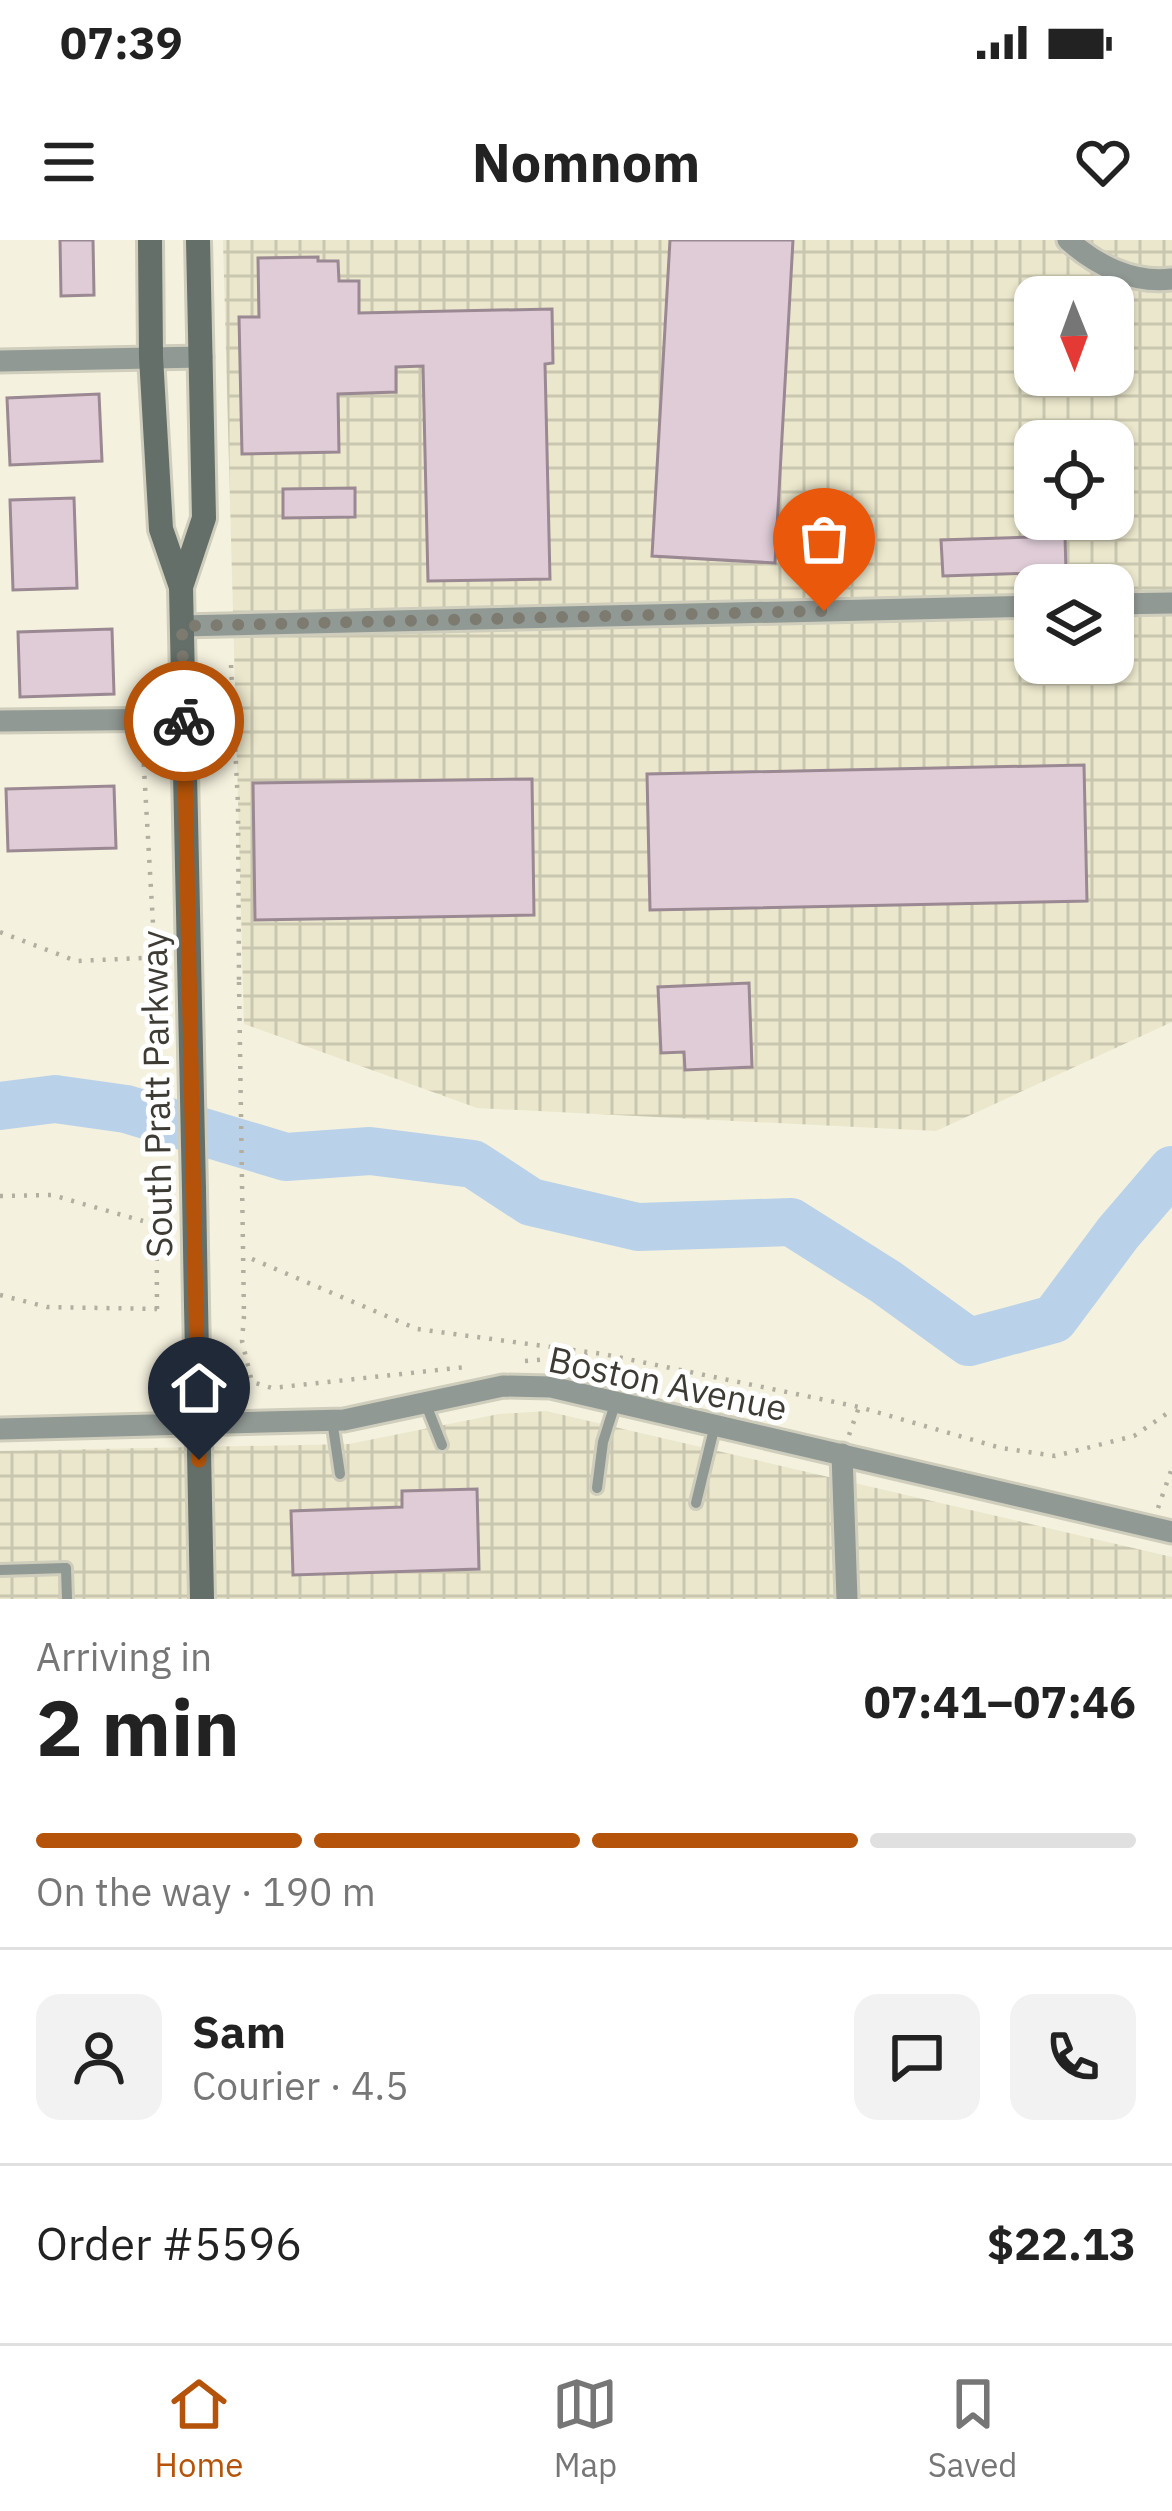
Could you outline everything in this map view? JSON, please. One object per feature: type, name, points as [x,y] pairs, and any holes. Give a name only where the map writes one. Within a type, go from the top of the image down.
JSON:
[{"type":"main road","name":"South Pratt Parkway","points":[[150,240],[161,529],[181,587],[202,1599]]},
{"type":"main road","name":"South Pratt Parkway","points":[[181,587],[204,518],[198,240]]},
{"type":"street","points":[[1068,240],[1087,257],[1122,274],[1172,279]]},
{"type":"street","points":[[0,362],[202,356]]},
{"type":"street","points":[[1134,604],[1172,603]]},
{"type":"street","points":[[182,626],[1014,606]]},
{"type":"street","points":[[0,721],[184,719]]},
{"type":"street","name":"Boston Avenue","points":[[0,1429],[332,1420],[503,1386],[551,1387],[1162,1530]]},
{"type":"street","points":[[842,1454],[847,1599]]},
{"type":"lane","points":[[425,1402],[442,1445]]},
{"type":"lane","points":[[597,1488],[603,1442],[616,1402]]},
{"type":"lane","points":[[332,1420],[340,1474]]},
{"type":"lane","points":[[696,1503],[715,1424]]},
{"type":"lane","points":[[0,1570],[66,1568],[67,1599]]},
{"type":"path","points":[[231,664],[237,763],[242,1340],[252,1382],[272,1388],[471,1367]]},
{"type":"path","points":[[0,1295],[47,1307],[157,1309],[155,958],[143,752]]},
{"type":"path","points":[[0,932],[76,961],[189,961]]},
{"type":"path","points":[[0,1196],[52,1196],[142,1221]]},
{"type":"path","points":[[252,1259],[417,1329],[603,1354],[859,1407],[1001,1448],[1055,1456],[1134,1436],[1172,1411]]},
{"type":"path","points":[[513,1362],[603,1354]]},
{"type":"path","points":[[1162,1530],[1172,1468]]},
{"type":"shaded area","points":[[223,240],[1172,240],[1172,1022],[936,1131],[477,1108],[244,1024]]},
{"type":"shaded area","points":[[546,1411],[1172,1557],[1172,1599],[0,1599],[0,1451],[349,1444],[499,1414]]},
{"type":"building","points":[[60,240],[93,240],[94,295],[61,296]]},
{"type":"building","points":[[670,240],[793,240],[775,563],[652,556]]},
{"type":"building","points":[[318,257],[318,261],[338,261],[339,281],[359,281],[359,313],[552,309],[553,363],[545,364],[550,579],[428,581],[423,366],[396,367],[396,392],[338,394],[339,452],[242,454],[239,317],[259,317],[258,258]]},
{"type":"building","points":[[99,394],[102,461],[10,465],[7,398]]},
{"type":"building","points":[[355,488],[355,517],[283,518],[283,489]]},
{"type":"building","points":[[74,498],[77,588],[13,590],[10,500]]},
{"type":"building","points":[[941,540],[1065,540],[1066,564],[1014,564],[1014,574],[943,576]]},
{"type":"building","points":[[112,629],[114,694],[20,697],[18,632]]},
{"type":"building","points":[[1084,765],[1087,901],[650,910],[647,774]]},
{"type":"building","points":[[532,779],[534,915],[255,920],[253,783]]},
{"type":"building","points":[[114,786],[116,848],[8,851],[6,789]]},
{"type":"building","points":[[749,983],[752,1067],[685,1070],[684,1052],[661,1053],[658,987]]},
{"type":"building","points":[[477,1489],[479,1569],[293,1575],[291,1511],[402,1507],[402,1491]]},
{"type":"waterway","points":[[0,1106],[55,1099],[126,1109],[286,1157],[370,1151],[473,1164],[531,1202],[638,1227],[791,1222],[969,1342],[1054,1319],[1172,1170]]},
{"type":"way so far","points":[[184,721],[182,626],[824,611]]},
{"type":"route","points":[[184,721],[199,1460]]}]
